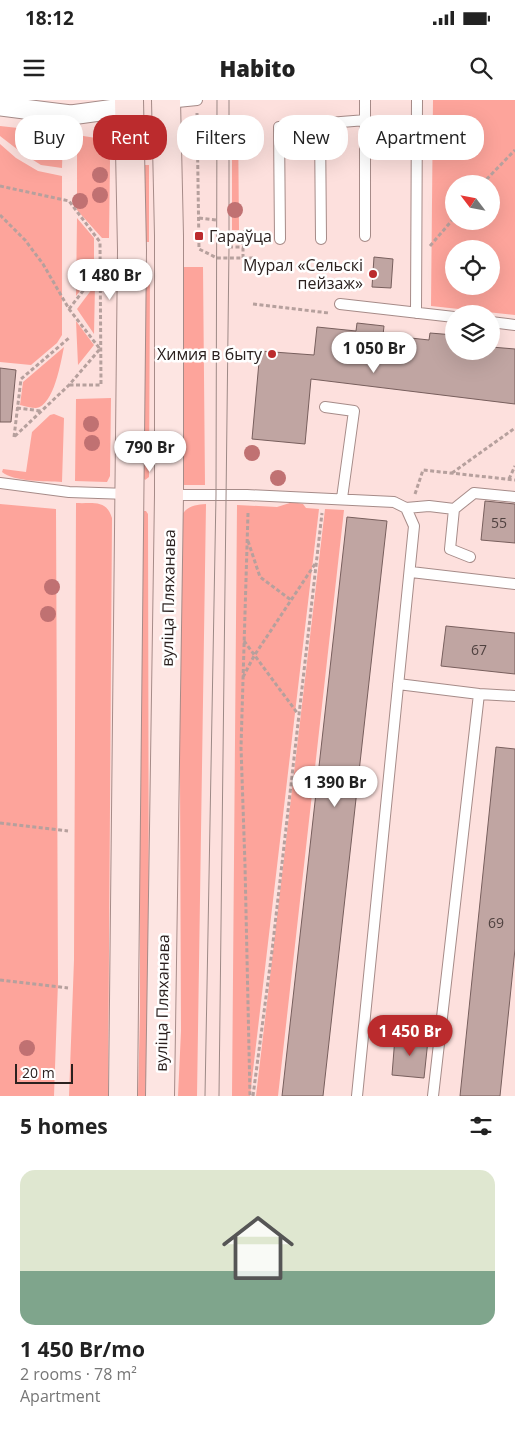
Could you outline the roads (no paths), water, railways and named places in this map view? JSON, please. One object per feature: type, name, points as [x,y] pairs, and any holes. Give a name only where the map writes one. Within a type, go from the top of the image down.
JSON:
[{"type":"main road","points":[[123,1096],[132,250],[129,103],[166,102]]},
{"type":"main road","name":"вуліца Пляханава","points":[[160,1096],[169,495],[166,102]]},
{"type":"main road","points":[[130,494],[169,495]]},
{"type":"street","points":[[0,106],[71,115],[129,103]]},
{"type":"lane","points":[[365,100],[366,115]]},
{"type":"lane","points":[[416,313],[417,100]]},
{"type":"lane","points":[[166,102],[197,105]]},
{"type":"lane","points":[[279,160],[280,239]]},
{"type":"lane","points":[[321,160],[322,239]]},
{"type":"lane","points":[[365,236],[366,160]]},
{"type":"lane","points":[[340,304],[445,317]]},
{"type":"lane","points":[[500,323],[515,325]]},
{"type":"lane","points":[[324,407],[354,411],[342,498]]},
{"type":"lane","points":[[0,483],[69,492],[130,494]]},
{"type":"lane","points":[[169,495],[342,498],[394,502],[406,508],[429,506],[454,509],[474,493],[515,497]]},
{"type":"lane","points":[[357,1096],[414,526],[406,508]]},
{"type":"lane","points":[[454,509],[450,549],[470,557]]},
{"type":"lane","points":[[410,572],[515,584]]},
{"type":"lane","points":[[398,684],[479,694],[515,696]]},
{"type":"lane","points":[[433,1096],[479,694]]},
{"type":"tram line","points":[[205,1096],[216,495],[217,100]]},
{"type":"tram line","points":[[219,1096],[229,100]]},
{"type":"place","name":"Гараўца","points":[[199,236]]},
{"type":"place","name":"Мурал «Сельскі пейзаж»","points":[[373,274]]},
{"type":"place","name":"Химия в быту","points":[[272,354]]}]
